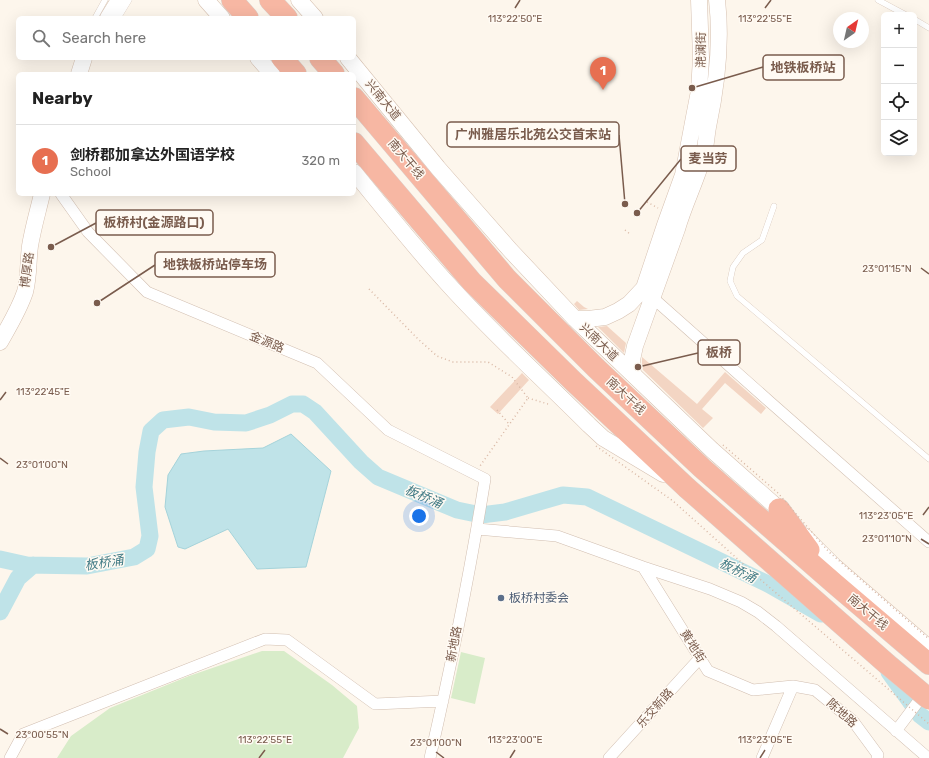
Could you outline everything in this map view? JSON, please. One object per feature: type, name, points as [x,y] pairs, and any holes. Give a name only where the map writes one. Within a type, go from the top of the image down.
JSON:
[{"type":"highway","points":[[232,0],[246,16]]},
{"type":"highway","points":[[270,0],[286,16]]},
{"type":"highway","points":[[282,0],[287,16]]},
{"type":"highway","points":[[284,60],[294,72]]},
{"type":"highway","points":[[322,60],[332,72]]},
{"type":"highway","name":"南大干线","points":[[356,100],[507,279],[596,368],[712,455],[835,584],[929,664]]},
{"type":"highway","name":"南大干线","points":[[356,144],[472,282],[573,381],[687,488],[929,699]]},
{"type":"highway","points":[[779,509],[835,584]]},
{"type":"main road","points":[[109,16],[119,0]]},
{"type":"main road","points":[[206,0],[220,16]]},
{"type":"main road","points":[[299,0],[314,16]]},
{"type":"main road","name":"滟澜街","points":[[671,227],[683,175],[699,91],[702,58],[699,0]]},
{"type":"main road","name":"滟澜街","points":[[671,227],[682,212],[703,159],[713,105],[718,61],[719,16],[717,0]]},
{"type":"main road","points":[[80,72],[83,60]]},
{"type":"main road","points":[[260,60],[270,72]]},
{"type":"main road","name":"兴南大道","points":[[350,60],[438,168],[511,251],[576,319],[634,375],[712,455],[779,509],[834,566],[929,648]]},
{"type":"main road","points":[[693,123],[709,126]]},
{"type":"main road","points":[[356,174],[408,238],[476,314],[603,438],[687,488]]},
{"type":"main road","name":"博厚路","points":[[0,342],[15,316],[25,291],[29,269],[30,246],[41,196]]},
{"type":"main road","points":[[576,319],[588,319],[605,316],[618,311],[629,304],[644,288],[671,227]]},
{"type":"main road","points":[[634,375],[632,360],[635,346],[653,298],[671,227]]},
{"type":"street","name":"金源路","points":[[62,196],[88,232],[147,292],[317,363],[388,430],[485,479]]},
{"type":"street","points":[[653,298],[929,542]]},
{"type":"street","name":"新地路","points":[[430,758],[443,701],[477,529],[485,479]]},
{"type":"street","points":[[477,529],[557,536],[741,602],[758,612],[776,626],[928,758]]},
{"type":"street","name":"黄地街","points":[[643,567],[708,671],[753,690],[793,686],[816,690]]},
{"type":"street","points":[[10,758],[23,734],[265,639],[287,640],[375,704],[443,701]]},
{"type":"street","name":"乐交新路","points":[[609,758],[700,658]]},
{"type":"street","points":[[762,758],[793,686]]},
{"type":"street","points":[[896,730],[929,687]]},
{"type":"street","name":"陈地路","points":[[816,690],[853,721],[878,755],[877,758]]},
{"type":"lane","points":[[96,16],[105,0]]},
{"type":"lane","points":[[119,16],[129,0]]},
{"type":"lane","points":[[878,0],[900,12]]},
{"type":"lane","points":[[917,22],[929,28]]},
{"type":"lane","points":[[774,206],[762,240],[743,254],[733,267],[730,281],[737,296],[929,459]]},
{"type":"path","points":[[625,230],[630,234]]},
{"type":"path","points":[[369,289],[418,339],[437,356],[452,362],[488,362],[512,377],[528,398],[474,474]]},
{"type":"path","points":[[497,410],[509,424]]},
{"type":"path","points":[[596,446],[673,501],[761,580],[929,724]]},
{"type":"path","points":[[712,455],[778,493],[829,552],[929,639]]},
{"type":"green space","points":[[262,651],[284,651],[332,685],[357,706],[359,728],[343,758],[57,758],[71,736],[110,708],[189,676]]},
{"type":"green space","points":[[461,652],[485,658],[475,704],[451,698]]},
{"type":"water","points":[[291,434],[331,471],[306,567],[257,569],[228,529],[185,549],[178,547],[165,507],[168,475],[181,454],[204,451],[263,448]]},
{"type":"building","points":[[577,301],[588,309],[579,310],[574,304]]},
{"type":"building","points":[[607,326],[626,343],[624,353],[598,327]]},
{"type":"building","points":[[642,357],[697,404],[725,372],[766,408],[761,414],[725,383],[702,409],[713,418],[703,428],[643,370]]},
{"type":"building","points":[[522,373],[529,380],[498,414],[490,407]]},
{"type":"waterway","name":"板桥涌","points":[[0,559],[27,565],[87,566],[134,557],[147,549],[150,536],[144,487],[147,452],[151,431],[163,420],[189,417],[214,422],[246,423],[270,415],[292,404],[303,404],[315,412],[361,462],[378,477],[457,510],[481,515],[505,512],[563,495],[587,497],[770,585],[821,614]]},
{"type":"waterway","points":[[0,612],[18,578],[33,565]]},
{"type":"waterway","name":"板桥涌","points":[[889,672],[920,715],[929,722]]},
{"type":"place","name":"地铁板桥站","points":[[692,88]]},
{"type":"place","name":"剑桥郡加拿达外国语学校","points":[[603,90]]},
{"type":"place","name":"广州雅居乐北苑公交首末站","points":[[625,204]]},
{"type":"place","name":"麦当劳","points":[[637,213]]},
{"type":"place","name":"板桥村(金源路口)","points":[[51,247]]},
{"type":"place","name":"地铁板桥站停车场","points":[[97,303]]},
{"type":"place","name":"板桥","points":[[638,367]]},
{"type":"place","name":"板桥村委会","points":[[501,598]]}]
